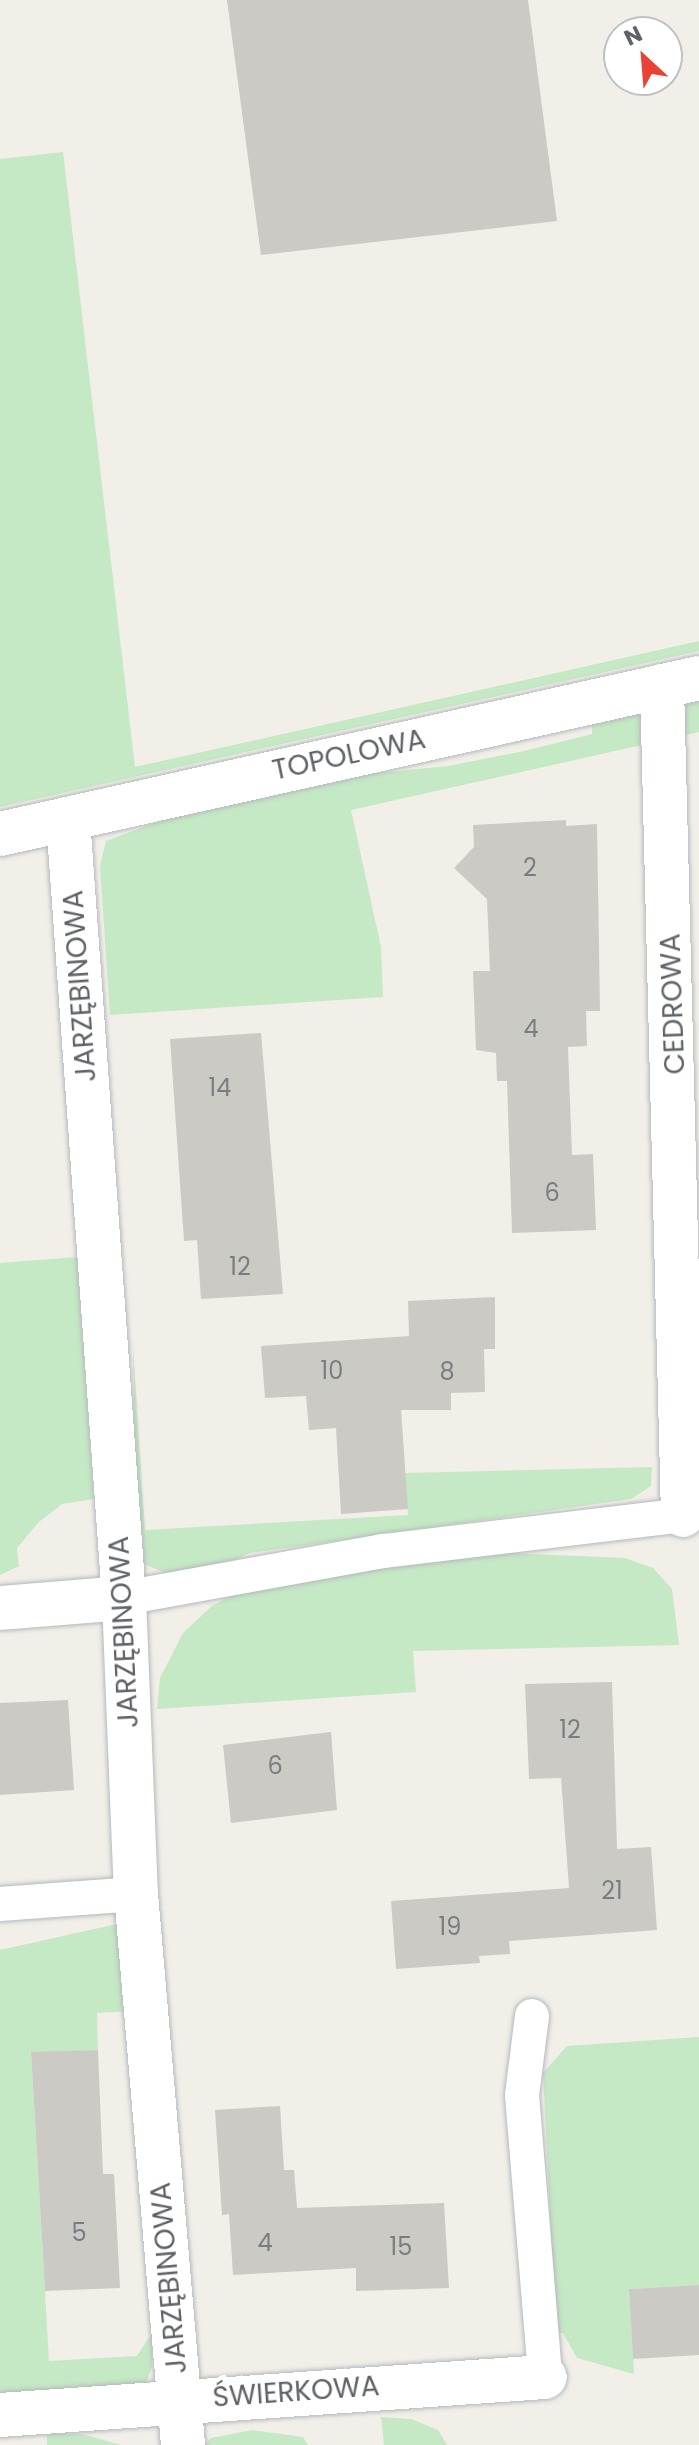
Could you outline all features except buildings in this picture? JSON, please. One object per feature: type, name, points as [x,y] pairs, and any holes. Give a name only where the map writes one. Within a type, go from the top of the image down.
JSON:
[{"type":"street","name":"TOPOLOWA","points":[[0,834],[680,682]]},
{"type":"street","name":"CEDROWA","points":[[680,682],[683,1515]]},
{"type":"street","name":"JARZĘBINOWA","points":[[68,819],[124,1598],[136,1894],[183,2445]]},
{"type":"street","points":[[0,1608],[124,1598]]},
{"type":"street","name":"ŚWIERKOWA","points":[[0,2415],[180,2400],[545,2377]]},
{"type":"lane","points":[[124,1598],[383,1551],[683,1515]]},
{"type":"lane","points":[[0,1904],[136,1894]]},
{"type":"lane","points":[[532,2016],[522,2095],[545,2377]]},
{"type":"green space","points":[[63,152],[135,767],[699,641],[699,651],[0,807],[0,159]]},
{"type":"green space","points":[[699,701],[699,732],[681,736],[678,706]]},
{"type":"green space","points":[[648,710],[651,743],[351,810],[381,947],[383,997],[110,1015],[100,866],[106,841],[178,814],[358,775],[448,766],[524,751],[592,734],[592,722]]},
{"type":"green space","points":[[77,1257],[94,1499],[62,1504],[39,1522],[17,1548],[19,1566],[0,1575],[0,1263]]},
{"type":"green space","points":[[133,1347],[145,1530],[408,1515],[405,1473],[652,1467],[651,1486],[631,1499],[250,1553],[218,1567],[168,1574],[141,1563],[135,1508]]},
{"type":"green space","points":[[484,1552],[625,1558],[653,1568],[672,1589],[679,1645],[413,1651],[416,1692],[157,1709],[160,1678],[183,1633],[213,1605],[251,1586]]},
{"type":"green space","points":[[117,1924],[132,2011],[97,2013],[98,2050],[31,2053],[49,2361],[137,2356],[152,2333],[152,2366],[146,2384],[0,2405],[0,1950]]},
{"type":"green space","points":[[699,2037],[699,2285],[629,2289],[634,2374],[577,2358],[563,2333],[556,2333],[543,2073],[567,2046]]},
{"type":"green space","points":[[381,2417],[411,2419],[438,2430],[447,2445],[384,2445]]},
{"type":"green space","points":[[253,2430],[303,2437],[308,2445],[205,2445],[211,2438]]},
{"type":"green space","points":[[47,2433],[82,2434],[121,2445],[47,2445]]}]
